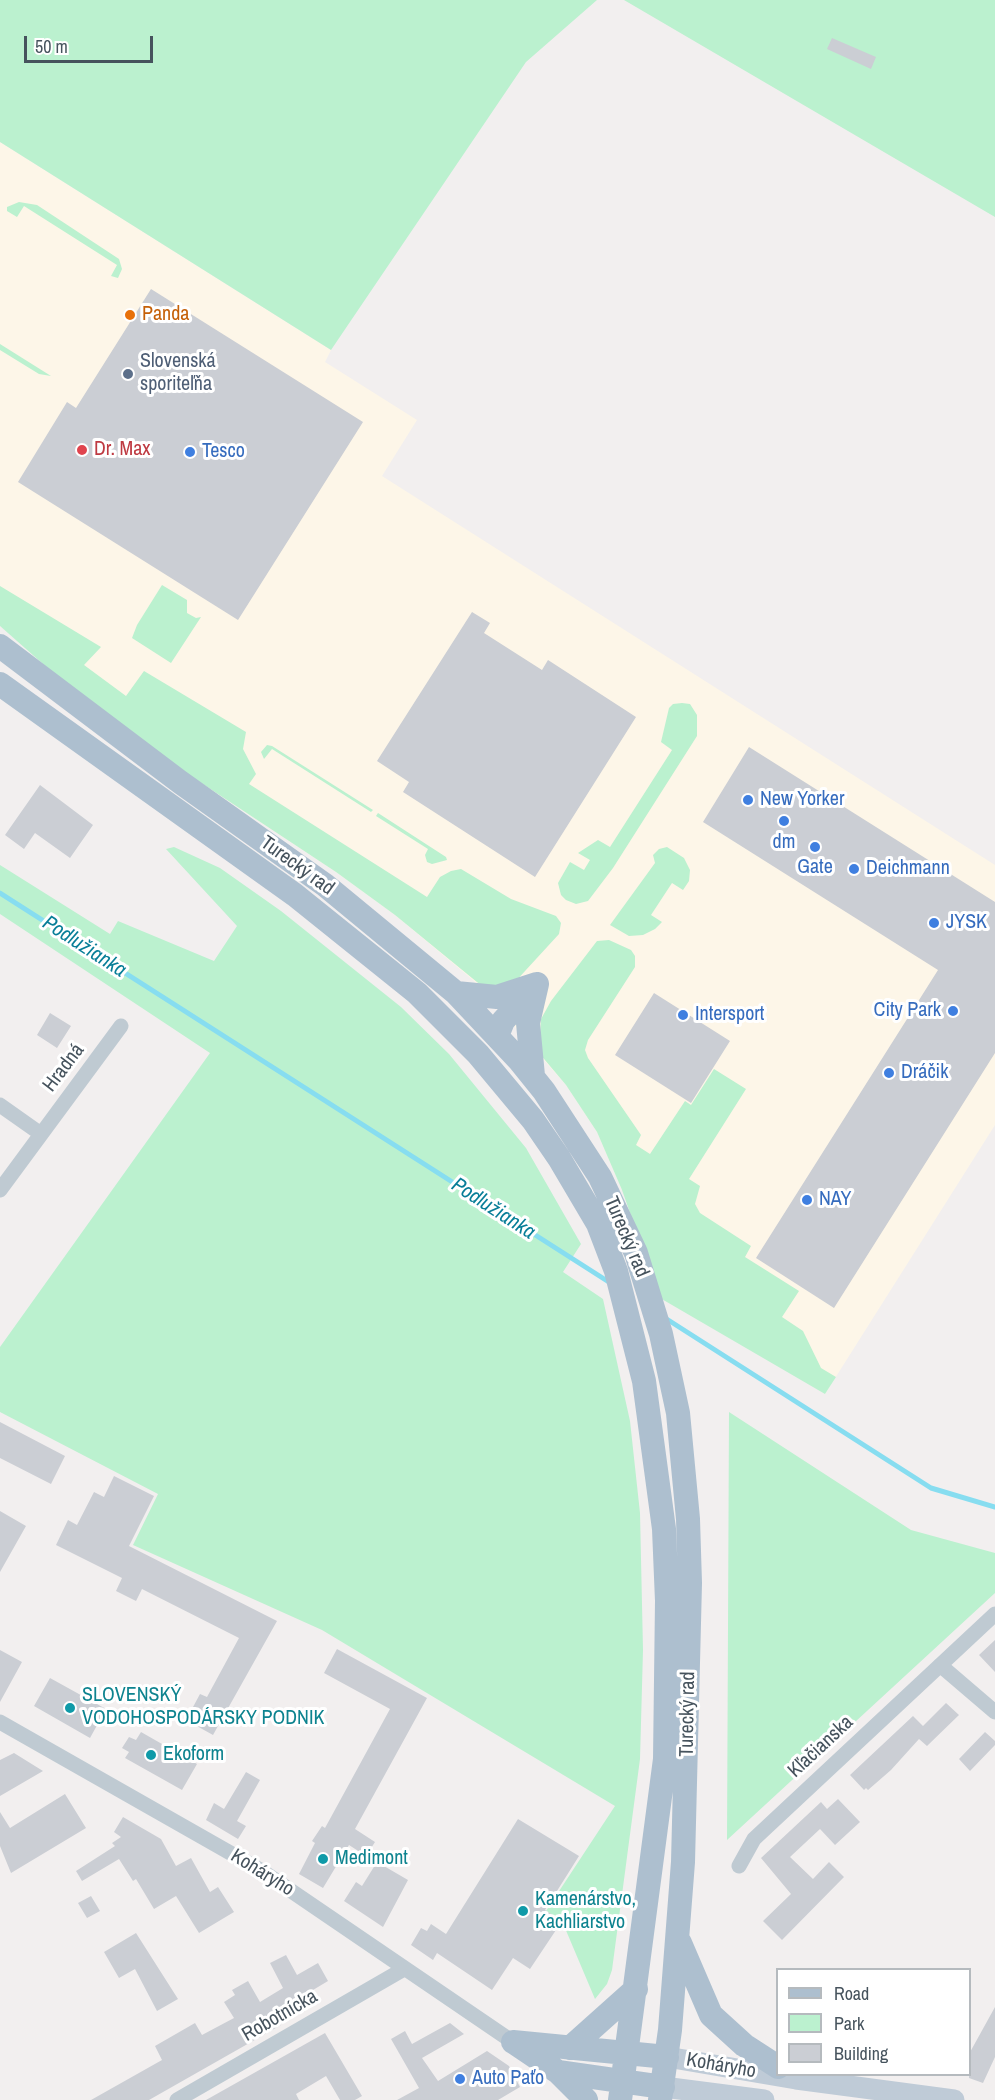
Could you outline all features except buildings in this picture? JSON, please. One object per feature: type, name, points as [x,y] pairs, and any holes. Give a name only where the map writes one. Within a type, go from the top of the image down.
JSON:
[{"type":"main road","name":"Turecký rad","points":[[0,646],[163,769],[325,885],[456,993],[533,1076],[600,1177],[636,1252],[661,1334],[678,1413],[688,1519],[690,1583],[689,1716],[679,1941],[662,2093]]},
{"type":"main road","name":"Turecký rad","points":[[0,684],[295,895],[417,993],[478,1054],[510,1092],[559,1158],[598,1224],[616,1271],[644,1381],[657,1460],[664,1529],[667,1612],[665,1759],[621,2091]]},
{"type":"main road","points":[[456,993],[497,997],[537,984]]},
{"type":"main road","points":[[533,1076],[528,1023],[537,984]]},
{"type":"main road","points":[[497,1036],[503,1021],[537,984]]},
{"type":"main road","points":[[478,1054],[497,1036],[528,1023]]},
{"type":"main road","points":[[679,1941],[711,2015],[744,2045],[776,2065]]},
{"type":"main road","points":[[570,2048],[636,1989]]},
{"type":"main road","points":[[513,2042],[667,2057]]},
{"type":"main road","points":[[513,2042],[558,2072],[586,2100]]},
{"type":"main road","name":"Koháryho","points":[[667,2057],[776,2071]]},
{"type":"main road","points":[[558,2072],[621,2091],[662,2093]]},
{"type":"main road","name":"Koháryho","points":[[806,2076],[954,2100]]},
{"type":"main road","name":"Koháryho","points":[[662,2093],[764,2100]]},
{"type":"street","name":"Hradná","points":[[0,1190],[121,1026]]},
{"type":"street","points":[[0,1105],[41,1134]]},
{"type":"street","name":"Kľačianska","points":[[739,1866],[754,1839],[995,1614]]},
{"type":"street","points":[[940,1665],[995,1712]]},
{"type":"street","name":"Koháryho","points":[[0,1722],[262,1871],[513,2042]]},
{"type":"street","name":"Robotnícka","points":[[177,2100],[404,1969]]},
{"type":"shaded area","points":[[0,142],[331,350],[325,362],[417,420],[382,476],[995,865],[995,1125],[825,1394],[622,1190],[597,1132],[566,1085],[473,980],[395,915],[336,872],[174,765],[0,626]]},
{"type":"green space","points":[[0,0],[597,0],[526,62],[331,350],[0,142]]},
{"type":"green space","points":[[624,0],[995,0],[995,217]]},
{"type":"green space","points":[[19,202],[37,205],[119,259],[122,269],[118,278],[111,276],[117,265],[24,206],[17,217],[7,211],[7,207]]},
{"type":"green space","points":[[0,344],[51,376],[39,374],[0,350]]},
{"type":"green space","points":[[162,585],[187,600],[187,613],[196,618],[201,617],[171,663],[132,638],[137,625]]},
{"type":"green space","points":[[0,586],[101,647],[84,665],[126,696],[144,671],[246,732],[243,749],[256,774],[249,784],[427,897],[440,877],[461,869],[511,899],[556,916],[561,923],[559,934],[514,983],[483,987],[395,915],[336,872],[174,765],[51,671],[0,626]]},
{"type":"green space","points":[[673,704],[690,704],[697,715],[697,736],[613,868],[588,901],[576,904],[566,900],[561,895],[558,883],[570,862],[584,870],[590,860],[578,853],[598,840],[610,847],[672,750],[661,742],[669,708]]},
{"type":"green space","points":[[267,745],[373,810],[371,812],[272,749],[264,759],[261,752]]},
{"type":"green space","points":[[378,813],[446,857],[447,860],[432,864],[427,862],[425,855],[428,849],[376,816]]},
{"type":"green space","points":[[174,847],[220,868],[281,911],[401,1007],[449,1054],[526,1148],[581,1244],[563,1272],[603,1299],[630,1421],[640,1513],[643,1650],[640,1759],[612,1970],[607,1984],[595,1999],[562,1921],[546,1911],[615,1806],[322,1630],[133,1545],[158,1494],[0,1412],[0,1347],[210,1053],[0,914],[0,865],[110,934],[118,921],[214,961],[237,926],[166,849]]},
{"type":"green space","points":[[667,847],[684,858],[690,870],[689,881],[683,890],[672,883],[651,915],[662,922],[655,929],[643,935],[629,936],[610,925],[655,863],[653,855],[659,849]]},
{"type":"green space","points":[[609,940],[631,950],[635,956],[635,967],[588,1040],[585,1050],[588,1058],[641,1135],[636,1145],[650,1154],[685,1101],[691,1105],[714,1069],[746,1089],[689,1179],[700,1186],[695,1204],[700,1213],[751,1246],[745,1257],[799,1291],[782,1317],[803,1331],[821,1368],[836,1377],[825,1394],[660,1298],[622,1190],[597,1132],[566,1085],[539,1053],[541,1019],[551,1001],[597,941]]},
{"type":"green space","points":[[729,1412],[911,1530],[995,1553],[995,1593],[727,1840]]},
{"type":"waterway","name":"Podlužianka","points":[[0,893],[612,1284]]},
{"type":"waterway","name":"Podlužianka","points":[[665,1318],[931,1488],[995,1507]]},
{"type":"place","name":"Panda","points":[[130,315]]},
{"type":"place","name":"Slovenská sporiteľňa","points":[[128,374]]},
{"type":"place","name":"Dr. Max","points":[[82,450]]},
{"type":"place","name":"Tesco","points":[[190,452]]},
{"type":"place","name":"New Yorker","points":[[748,800]]},
{"type":"place","name":"dm","points":[[784,821]]},
{"type":"place","name":"Gate","points":[[815,847]]},
{"type":"place","name":"Deichmann","points":[[854,869]]},
{"type":"place","name":"JYSK","points":[[934,923]]},
{"type":"place","name":"City Park","points":[[953,1011]]},
{"type":"place","name":"Intersport","points":[[683,1015]]},
{"type":"place","name":"Dráčik","points":[[889,1073]]},
{"type":"place","name":"NAY","points":[[807,1200]]},
{"type":"place","name":"SLOVENSKÝ VODOHOSPODÁRSKY PODNIK","points":[[70,1708]]},
{"type":"place","name":"Ekoform","points":[[151,1755]]},
{"type":"place","name":"Medimont","points":[[323,1859]]},
{"type":"place","name":"Kamenárstvo, Kachliarstvo","points":[[523,1911]]},
{"type":"place","name":"Auto Paťo","points":[[460,2079]]}]
